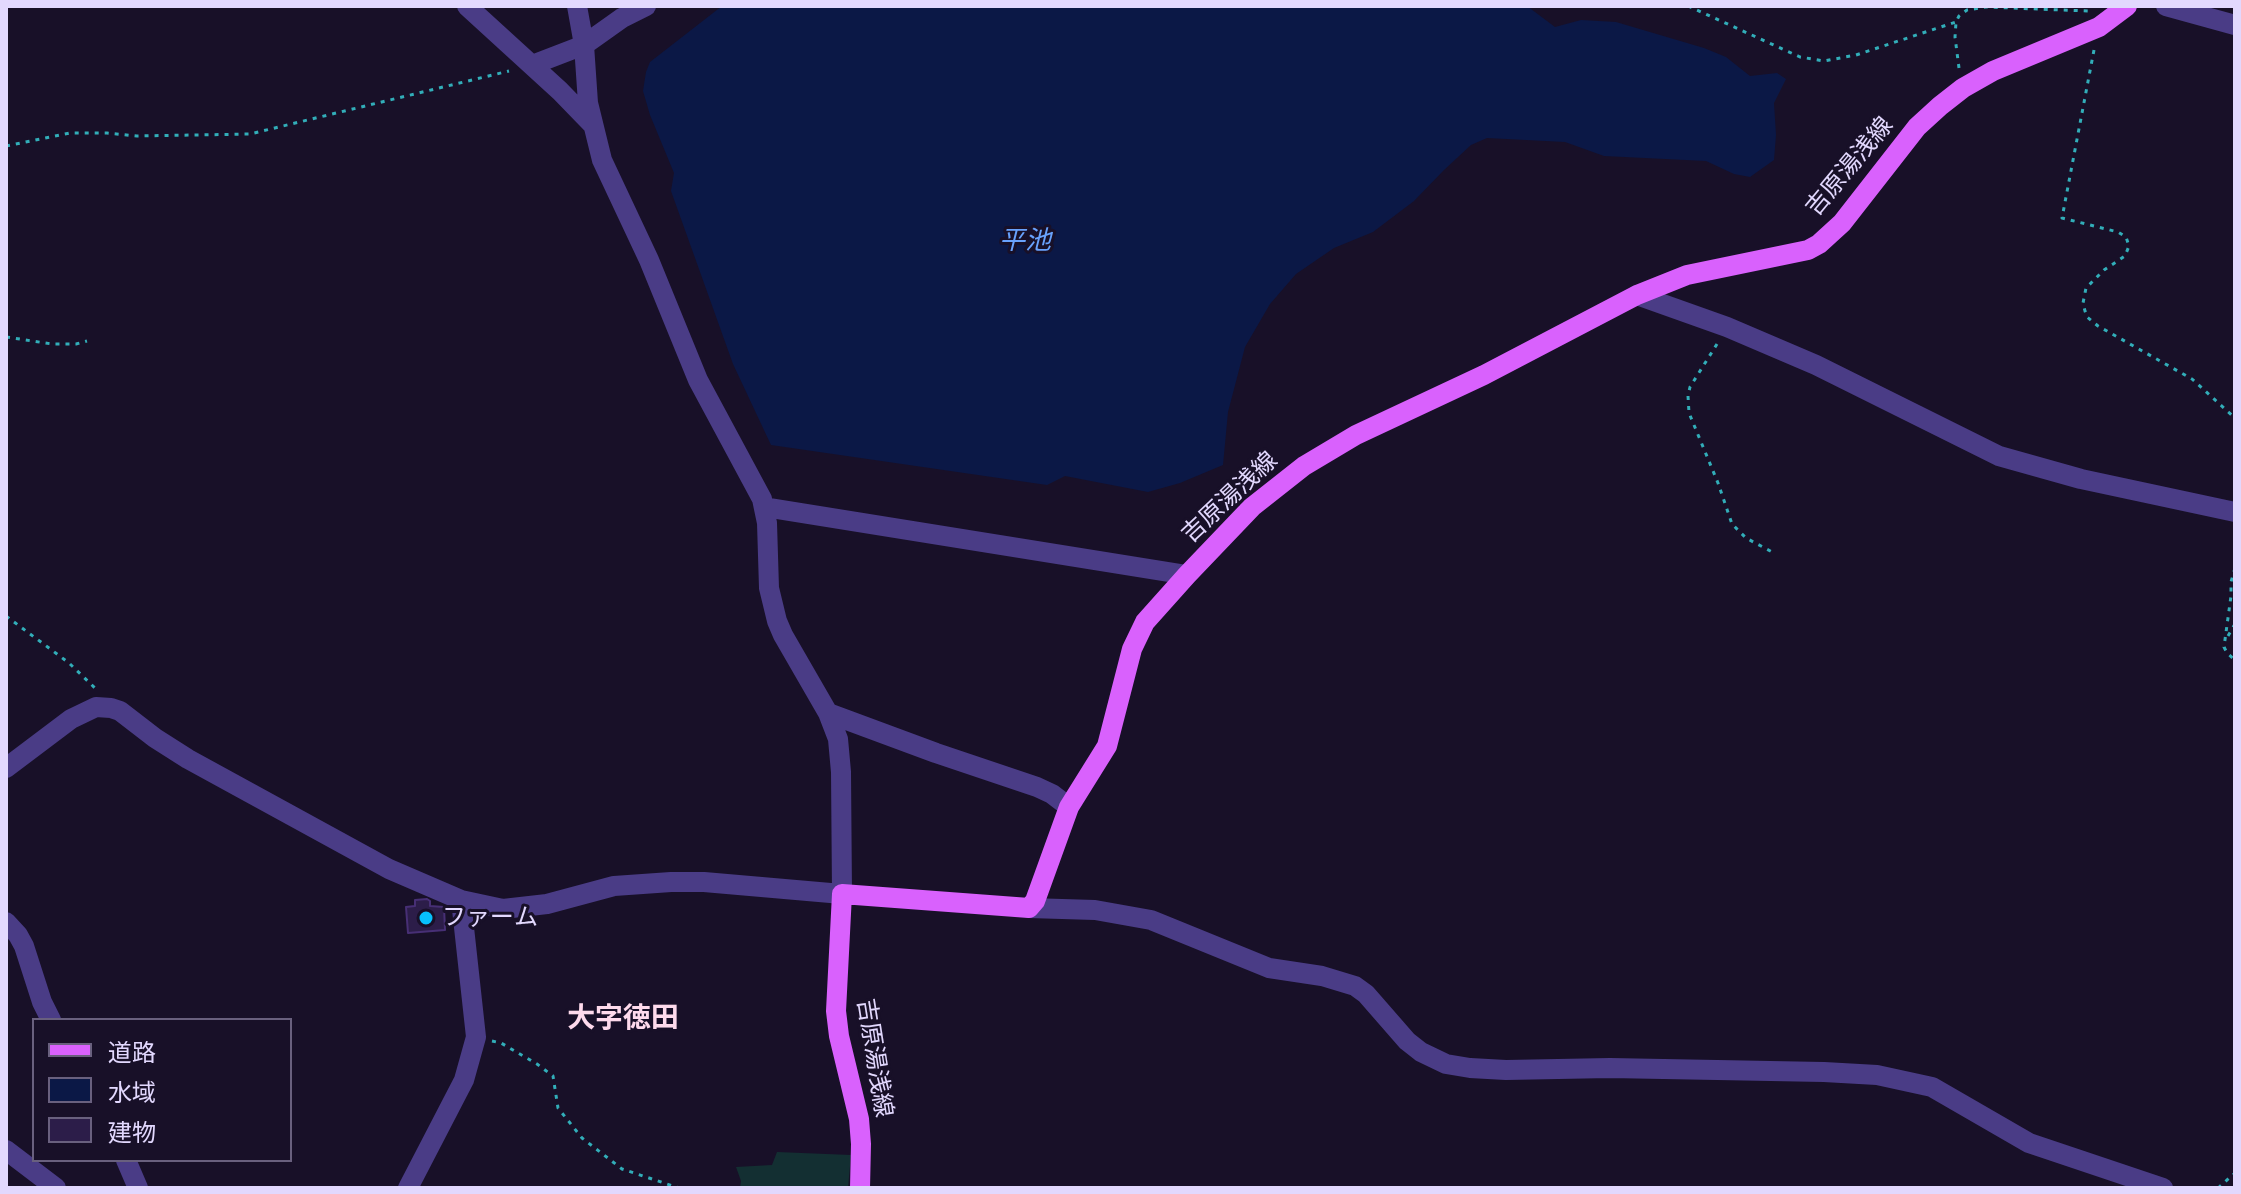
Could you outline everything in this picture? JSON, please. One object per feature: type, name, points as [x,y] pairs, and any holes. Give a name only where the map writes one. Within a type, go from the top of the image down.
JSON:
[{"type":"main road","name":"吉原湯浅線","points":[[1029,908],[1035,901],[1069,807],[1107,746],[1132,649],[1140,632],[1153,611],[1252,507],[1304,466],[1356,435],[1484,375],[1637,295],[1687,275],[1793,255],[1819,244],[1842,223],[1917,127],[1963,88],[1993,71],[2099,27],[2127,6]]},
{"type":"main road","name":"吉原湯浅線","points":[[842,894],[836,1011],[859,1119],[860,1188]]},
{"type":"main road","points":[[842,894],[1029,908]]},
{"type":"street","points":[[467,6],[592,125]]},
{"type":"street","points":[[6,768],[71,719],[89,709],[103,707],[120,711],[188,759],[389,869],[461,900],[503,909],[547,904],[614,886],[671,882],[842,894],[838,739],[828,713],[777,621],[769,588],[767,523],[756,485],[698,380],[649,260],[602,160],[586,89],[584,45],[577,6]]},
{"type":"street","points":[[532,65],[584,45],[622,18],[646,6]]},
{"type":"street","points":[[2166,6],[2235,25]]},
{"type":"street","points":[[1637,295],[1727,327],[1816,365],[1999,456],[2081,479],[2235,512]]},
{"type":"street","points":[[764,507],[1187,575]]},
{"type":"street","points":[[828,713],[1037,787],[1069,807]]},
{"type":"street","points":[[408,1188],[464,1080],[476,1037],[461,900]]},
{"type":"street","points":[[1029,908],[1095,910],[1151,920],[1269,968],[1322,976],[1355,986],[1366,994],[1407,1041],[1446,1064],[1506,1070],[1610,1068],[1877,1075],[1932,1087],[2029,1143],[2163,1188]]},
{"type":"street","points":[[6,922],[24,946],[50,1018]]},
{"type":"street","points":[[6,1150],[56,1188]]},
{"type":"street","points":[[127,1162],[138,1188]]},
{"type":"path","points":[[1688,6],[1800,57],[1824,61],[1856,55],[1956,22]]},
{"type":"path","points":[[1963,88],[1955,37],[1956,22],[1967,10],[1986,7],[2087,11]]},
{"type":"path","points":[[2093,53],[2062,218],[2118,232],[2126,237],[2129,246],[2125,256],[2104,270],[2086,288],[2083,303],[2087,317],[2192,379],[2235,418]]},
{"type":"path","points":[[6,146],[70,133],[137,136],[250,134],[532,65]]},
{"type":"path","points":[[1727,327],[1690,387],[1689,413],[1732,524],[1746,538],[1774,553]]},
{"type":"path","points":[[6,337],[52,344],[87,341]]},
{"type":"path","points":[[2235,568],[2225,643],[2225,650],[2235,660]]},
{"type":"path","points":[[6,616],[69,663],[120,711]]},
{"type":"path","points":[[2225,643],[2235,624]]},
{"type":"path","points":[[476,1037],[501,1043],[553,1076],[558,1108],[582,1138],[622,1169],[679,1188]]},
{"type":"path","points":[[2218,1188],[2235,1173]]},
{"type":"green space","points":[[777,1152],[851,1155],[848,1188],[740,1188],[736,1167],[772,1165]]},
{"type":"water","name":"平池","points":[[722,6],[1527,6],[1555,27],[1581,20],[1616,22],[1704,48],[1726,57],[1750,76],[1777,73],[1786,79],[1774,103],[1774,160],[1750,177],[1734,174],[1706,161],[1604,156],[1565,142],[1487,138],[1471,145],[1414,201],[1373,232],[1334,248],[1296,274],[1270,304],[1245,347],[1228,412],[1223,465],[1148,492],[1065,476],[1047,485],[771,445],[733,364],[671,191],[674,173],[643,91],[650,62]]},
{"type":"building","name":"ファーム","points":[[427,899],[430,906],[444,907],[445,930],[408,933],[406,907],[415,906],[415,900]]},
{"type":"place","name":"ファーム","points":[[426,918]]},
{"type":"district","name":"大字徳田","points":[[623,1019]]}]
